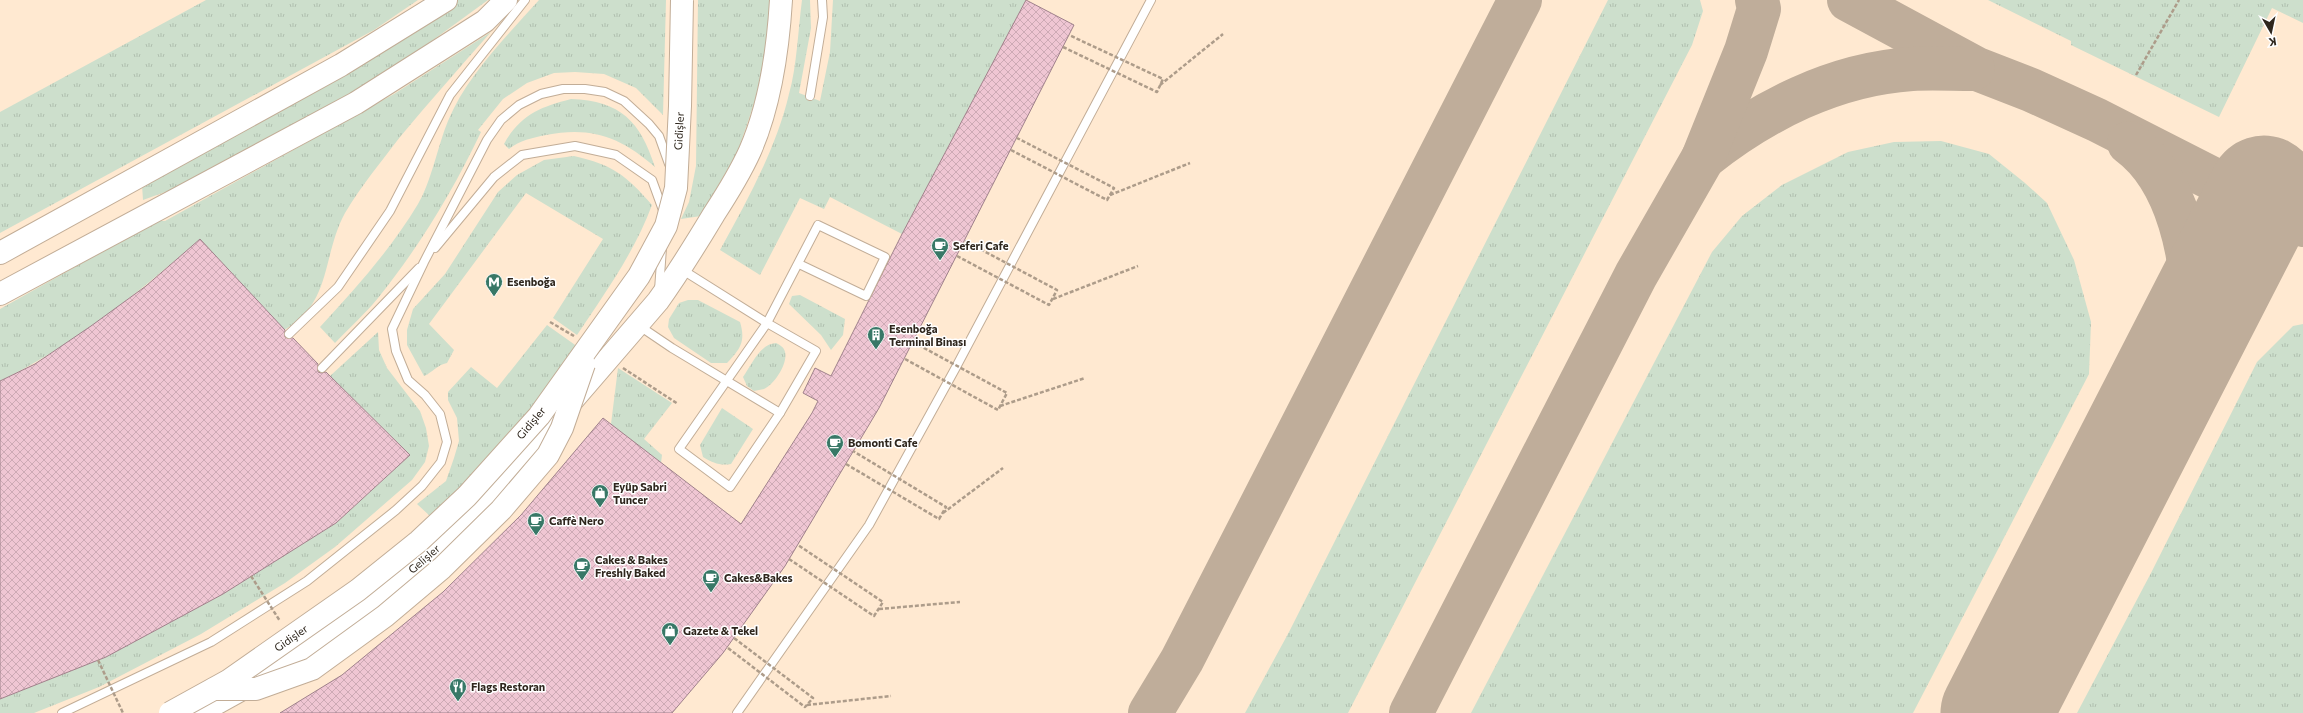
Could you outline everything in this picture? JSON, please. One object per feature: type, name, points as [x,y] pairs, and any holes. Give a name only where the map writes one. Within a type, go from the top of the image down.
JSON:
[{"type":"highway","points":[[0,253],[341,65],[440,6],[446,0]]},
{"type":"highway","points":[[0,294],[356,103],[485,21],[506,0]]},
{"type":"highway","name":"Gidişler","points":[[170,713],[228,681],[352,595],[419,541],[467,496],[539,416],[608,317],[639,276],[666,226],[676,188],[680,106],[682,0]]},
{"type":"highway","name":"Gelişler","points":[[199,713],[255,682],[390,588],[472,517],[658,301],[681,269],[731,187],[750,151],[765,105],[773,64],[781,0]]},
{"type":"highway","points":[[199,713],[212,689],[256,689],[312,669],[385,616],[442,568],[501,510],[548,455],[562,428],[584,365],[608,317]]},
{"type":"lane","points":[[289,334],[338,287],[390,211],[450,95],[524,0]]},
{"type":"lane","points":[[810,96],[822,17],[822,0]]},
{"type":"lane","points":[[737,713],[869,525],[955,369],[1151,0]]},
{"type":"lane","points":[[62,713],[211,642],[307,581],[396,510],[422,486],[442,462],[447,442],[440,414],[425,395],[408,380],[396,351],[392,330],[424,262],[487,140],[501,120],[519,104],[541,94],[563,89],[585,88],[605,92],[624,101],[654,130],[667,155],[676,188]]},
{"type":"lane","points":[[322,368],[424,262],[494,176],[522,155],[575,146],[616,155],[652,180],[664,212],[658,301]]},
{"type":"lane","points":[[0,261],[60,227],[131,180]]},
{"type":"lane","points":[[681,269],[767,323],[816,351],[780,413],[730,487],[679,450],[767,323],[818,225],[885,257],[866,296],[799,264]]},
{"type":"lane","points":[[638,325],[727,382],[780,413]]},
{"type":"path","points":[[2136,75],[2179,0]]},
{"type":"path","points":[[1160,85],[1223,34]]},
{"type":"path","points":[[1063,47],[1157,92],[1163,79],[1070,35]]},
{"type":"path","points":[[1011,150],[1107,200],[1114,188],[1017,138]]},
{"type":"path","points":[[1110,195],[1190,163]]},
{"type":"path","points":[[957,256],[1049,305],[1057,290],[965,241]]},
{"type":"path","points":[[1052,299],[1138,266]]},
{"type":"path","points":[[905,359],[998,410],[1007,393],[913,342]]},
{"type":"path","points":[[1000,406],[1084,378]]},
{"type":"path","points":[[846,464],[939,520],[943,513],[946,507],[853,451]]},
{"type":"path","points":[[943,513],[1003,468]]},
{"type":"path","points":[[789,559],[874,616],[879,609],[883,602],[798,545]]},
{"type":"path","points":[[879,609],[960,602]]},
{"type":"path","points":[[734,638],[813,698],[807,705]]},
{"type":"path","points":[[728,648],[805,707],[807,705],[891,696]]},
{"type":"path","points":[[98,660],[123,713]]},
{"type":"green space","points":[[206,0],[418,0],[374,30],[0,233],[0,112]]},
{"type":"green space","points":[[458,0],[488,0],[429,43],[356,90],[179,187],[143,200],[142,185],[450,7]]},
{"type":"green space","points":[[539,0],[666,0],[663,115],[636,88],[604,74],[575,72],[554,73],[527,83],[503,99],[478,130],[481,132],[459,176],[421,239],[393,279],[373,304],[335,343],[320,327],[372,268],[408,221],[427,186],[448,121],[456,104],[477,72],[501,42]]},
{"type":"green space","points":[[698,0],[775,0],[762,80],[738,151],[701,216],[681,219],[689,202],[696,166]]},
{"type":"green space","points":[[802,0],[810,0],[811,28],[799,93],[820,101],[830,52],[833,0],[1026,0],[902,234],[830,197],[824,209],[800,198],[760,275],[720,250],[760,174],[777,135],[792,83]]},
{"type":"green space","points":[[1608,0],[1700,0],[1703,11],[1692,45],[1348,713],[1245,713],[1289,632]]},
{"type":"green space","points":[[1988,0],[2303,0],[2303,23],[2272,8],[2219,117],[2071,45],[2071,41]]},
{"type":"green space","points":[[491,32],[400,137],[371,174],[345,213],[338,229],[324,278],[311,307],[299,319],[284,330],[200,239],[153,279],[104,317],[54,351],[0,381],[0,309],[157,221],[165,221],[394,94]]},
{"type":"green space","points":[[571,99],[603,104],[616,109],[626,116],[643,137],[655,167],[630,148],[617,141],[605,136],[591,133],[577,132],[546,135],[522,141],[509,149],[504,144],[510,134],[524,119],[540,109]]},
{"type":"green space","points":[[1941,141],[1989,154],[2047,203],[2074,260],[2091,322],[2089,374],[1913,713],[1471,713],[1712,252],[1742,216],[1782,185],[1848,152],[1894,142]]},
{"type":"green space","points":[[574,156],[599,163],[618,173],[634,186],[652,205],[637,240],[628,256],[577,335],[553,318],[603,239],[526,193],[429,324],[454,350],[447,363],[440,365],[424,376],[407,345],[407,330],[413,309],[445,274],[498,192],[517,175],[544,160]]},
{"type":"green space","points":[[800,295],[845,319],[843,335],[831,350],[821,335],[789,304],[792,296]]},
{"type":"green space","points":[[688,300],[698,300],[740,322],[742,329],[741,345],[727,363],[711,363],[674,338],[668,327],[669,319],[679,303]]},
{"type":"green space","points":[[2303,324],[2303,713],[2077,713],[2151,573],[2257,362],[2293,326]]},
{"type":"green space","points":[[547,325],[578,347],[527,414],[431,517],[417,504],[446,481],[459,441],[457,418],[448,400],[448,392],[471,367],[497,388]]},
{"type":"green space","points":[[378,332],[379,350],[387,368],[420,411],[426,428],[429,446],[425,462],[412,480],[335,547],[285,583],[201,634],[99,687],[34,713],[0,713],[0,699],[106,657],[223,594],[336,523],[410,455],[330,376]]},
{"type":"green space","points":[[776,343],[783,347],[785,352],[785,362],[783,367],[772,383],[764,389],[754,391],[747,386],[743,377],[761,351],[770,344]]},
{"type":"green space","points":[[618,368],[672,403],[644,439],[662,455],[661,463],[611,424]]},
{"type":"green space","points":[[722,408],[753,429],[731,464],[727,465],[717,464],[703,457],[700,445]]},
{"type":"building","name":"Esenboğa Terminal Binası","points":[[1026,0],[1074,25],[879,408],[785,566],[723,653],[672,713],[280,713],[342,675],[443,592],[521,515],[603,418],[741,524],[812,413],[818,401],[803,393],[815,368],[831,376],[902,234]]},
{"type":"building","points":[[200,239],[285,330],[285,337],[293,338],[318,364],[318,372],[326,372],[410,455],[336,523],[223,594],[106,657],[0,699],[0,381],[35,364],[91,326],[146,286]]},
{"type":"taxiway","points":[[1150,713],[1182,660],[1520,0]]},
{"type":"taxiway","points":[[1411,713],[1636,275],[1703,158],[1746,51],[1759,9],[1757,0]]},
{"type":"taxiway","points":[[1849,0],[1977,69],[2031,90],[2097,120],[2303,225]]},
{"type":"taxiway","points":[[1703,158],[1750,125],[1774,111],[1827,87],[1855,78],[1883,72],[1912,69],[1973,69]]},
{"type":"taxiway","points":[[2129,143],[2146,158],[2160,177],[2180,222],[2186,246],[2190,271],[2191,317],[2186,336],[2174,366]]},
{"type":"runway","points":[[1996,713],[2264,191]]},
{"type":"place","name":"Seferi Cafe","points":[[940,261]]},
{"type":"place","name":"Esenboğa","points":[[494,297]]},
{"type":"place","name":"Esenboğa Terminal Binası","points":[[876,350]]},
{"type":"place","name":"Bomonti Cafe","points":[[835,458]]},
{"type":"place","name":"Eyüp Sabri Tuncer","points":[[600,508]]},
{"type":"place","name":"Caffè Nero","points":[[536,536]]},
{"type":"place","name":"Cakes & Bakes Freshly Baked","points":[[582,581]]},
{"type":"place","name":"Cakes&Bakes","points":[[711,593]]},
{"type":"place","name":"Gazete & Tekel","points":[[670,646]]},
{"type":"place","name":"Flags Restoran","points":[[458,702]]}]
